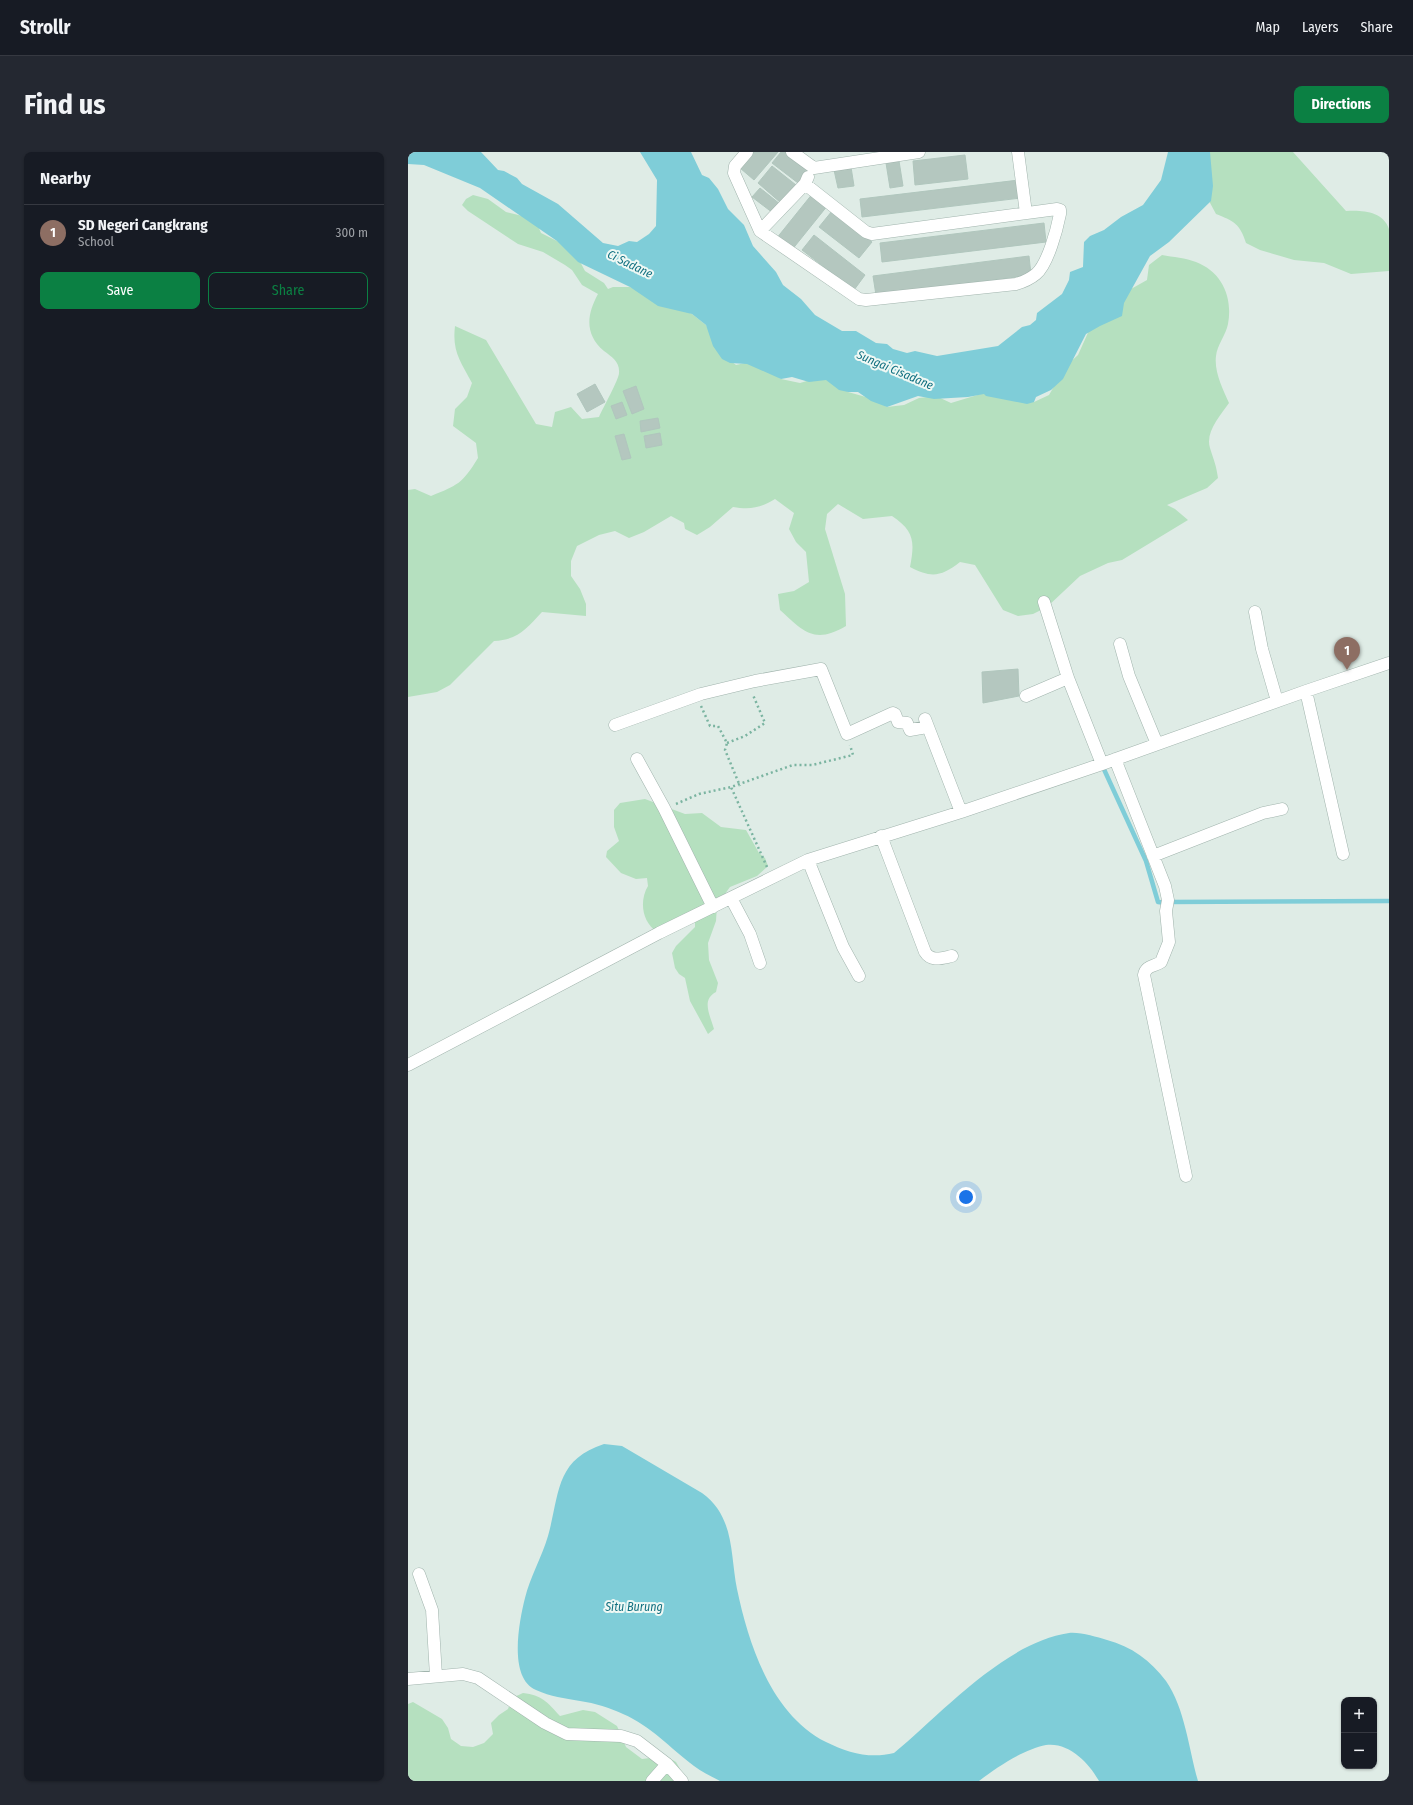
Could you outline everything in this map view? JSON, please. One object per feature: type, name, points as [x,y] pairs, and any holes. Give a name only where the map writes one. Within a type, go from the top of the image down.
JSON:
[{"type":"street","points":[[747,152],[735,166],[734,173],[760,231],[859,299],[866,300],[1016,284],[1027,280],[1037,274],[1054,241],[1060,214],[1060,210],[1057,208],[872,234],[866,232],[805,184]]},
{"type":"street","points":[[792,152],[814,168],[871,156],[919,152]]},
{"type":"street","points":[[1018,152],[1026,213]]},
{"type":"street","points":[[760,231],[805,184],[814,168]]},
{"type":"street","points":[[1044,602],[1068,678],[1102,764]]},
{"type":"street","points":[[1255,612],[1262,649],[1277,701]]},
{"type":"street","points":[[1120,644],[1129,676],[1157,744]]},
{"type":"street","points":[[408,1065],[713,907],[808,860],[961,812],[1389,663]]},
{"type":"street","points":[[615,725],[697,696],[748,683],[821,669],[847,734],[893,713],[895,714],[899,723],[907,723],[910,730],[926,723],[961,812]]},
{"type":"street","points":[[1026,696],[1068,678]]},
{"type":"street","points":[[1306,691],[1343,854]]},
{"type":"street","points":[[637,759],[664,808],[713,907]]},
{"type":"street","points":[[1116,759],[1168,900],[1166,911],[1169,942],[1161,962],[1148,967],[1144,975],[1186,1176]]},
{"type":"street","points":[[1153,856],[1263,813],[1282,809]]},
{"type":"street","points":[[881,836],[925,952],[932,958],[939,959],[952,956]]},
{"type":"street","points":[[808,860],[843,947],[859,976]]},
{"type":"street","points":[[731,898],[750,934],[760,963]]},
{"type":"street","points":[[419,1574],[432,1610],[436,1676]]},
{"type":"street","points":[[408,1679],[463,1674],[478,1678],[556,1730],[566,1734],[626,1738],[637,1741],[667,1764],[682,1781]]},
{"type":"street","points":[[652,1781],[667,1764]]},
{"type":"path","points":[[740,786],[725,750],[728,743],[745,736],[765,723],[748,683]]},
{"type":"path","points":[[697,696],[710,726],[718,726],[728,743]]},
{"type":"path","points":[[664,808],[700,794],[740,786],[754,779],[792,766],[812,765],[853,755],[847,734]]},
{"type":"path","points":[[731,787],[772,878]]},
{"type":"green space","points":[[1208,152],[1293,152],[1346,211],[1371,213],[1382,218],[1389,229],[1389,271],[1351,274],[1324,263],[1294,260],[1260,250],[1246,243],[1239,227],[1232,221],[1216,214],[1209,201]]},
{"type":"green space","points":[[473,195],[488,199],[506,212],[535,219],[541,233],[557,241],[564,242],[575,252],[585,271],[604,283],[608,289],[613,287],[630,287],[692,314],[706,325],[722,354],[736,365],[754,361],[781,379],[800,383],[817,378],[834,381],[848,392],[873,399],[887,407],[904,405],[919,398],[936,396],[951,403],[984,393],[1034,402],[1049,395],[1066,366],[1078,355],[1091,326],[1121,301],[1131,289],[1147,280],[1149,265],[1162,255],[1196,262],[1205,266],[1219,279],[1224,287],[1229,304],[1228,324],[1217,352],[1216,368],[1229,403],[1214,424],[1211,430],[1209,442],[1218,478],[1207,488],[1167,505],[1175,509],[1188,520],[1122,560],[1108,563],[1080,576],[1047,607],[1033,614],[1018,616],[1003,610],[975,565],[960,562],[947,571],[936,574],[917,571],[910,567],[912,550],[911,537],[909,532],[899,521],[892,516],[863,519],[838,504],[827,514],[825,529],[845,594],[846,626],[835,632],[817,635],[803,629],[780,610],[778,594],[794,591],[809,582],[806,552],[796,542],[789,529],[794,513],[775,499],[755,508],[733,507],[710,527],[697,535],[685,529],[684,523],[671,516],[644,532],[629,538],[615,531],[599,535],[577,546],[571,561],[571,576],[580,589],[586,604],[586,616],[542,612],[516,636],[494,641],[450,685],[437,692],[408,697],[408,490],[415,489],[431,496],[454,486],[463,479],[478,458],[476,443],[453,426],[455,409],[467,397],[472,383],[458,356],[454,335],[455,326],[486,340],[536,424],[552,427],[555,412],[571,407],[582,419],[599,417],[614,387],[619,373],[617,363],[598,344],[590,331],[589,324],[591,309],[598,294],[582,285],[572,270],[565,265],[543,252],[518,244],[468,211],[462,205],[466,199]]},
{"type":"green space","points":[[645,799],[685,814],[702,813],[721,827],[746,830],[759,853],[765,858],[768,866],[757,876],[730,887],[717,905],[716,921],[708,943],[709,960],[718,983],[716,992],[711,995],[708,1004],[714,1029],[708,1034],[690,1001],[685,978],[679,974],[675,968],[672,953],[676,946],[695,927],[695,919],[657,932],[648,923],[645,917],[643,905],[645,892],[648,886],[647,878],[636,879],[621,873],[606,857],[607,851],[619,841],[614,827],[614,810],[620,803]]},
{"type":"green space","points":[[523,1693],[540,1697],[560,1716],[583,1710],[595,1712],[617,1726],[626,1747],[642,1759],[666,1756],[676,1762],[687,1781],[408,1781],[408,1704],[413,1702],[442,1719],[448,1728],[451,1739],[461,1746],[473,1747],[484,1743],[493,1734],[491,1723],[508,1709],[512,1698]]},
{"type":"water","points":[[408,152],[481,152],[498,170],[504,171],[517,178],[522,184],[558,204],[603,243],[618,246],[629,241],[637,242],[649,234],[656,226],[657,180],[640,152],[691,152],[702,175],[709,178],[718,189],[728,209],[744,225],[753,246],[776,272],[783,285],[801,299],[815,315],[842,331],[856,331],[876,343],[887,344],[893,349],[907,353],[915,351],[937,356],[998,346],[1022,327],[1030,325],[1036,320],[1037,313],[1062,294],[1069,280],[1070,272],[1083,267],[1084,242],[1090,236],[1104,230],[1121,217],[1143,205],[1161,180],[1168,152],[1210,152],[1213,186],[1211,201],[1169,242],[1150,256],[1124,303],[1122,316],[1086,334],[1063,379],[1051,390],[1036,397],[1034,402],[1027,404],[986,396],[984,394],[968,397],[934,399],[918,396],[887,407],[871,401],[858,392],[839,390],[826,380],[809,382],[792,377],[781,379],[747,364],[730,363],[722,359],[713,346],[706,325],[692,314],[658,306],[630,287],[578,262],[557,241],[480,188],[424,165],[408,164]]},
{"type":"water","name":"Situ Burung","points":[[604,1444],[622,1446],[702,1493],[713,1503],[726,1525],[732,1550],[737,1589],[742,1611],[756,1655],[766,1677],[777,1697],[791,1715],[807,1730],[826,1742],[859,1754],[885,1755],[894,1753],[975,1682],[1021,1650],[1045,1639],[1069,1633],[1078,1633],[1107,1640],[1132,1650],[1154,1667],[1166,1681],[1178,1704],[1182,1716],[1198,1781],[1099,1781],[1090,1767],[1070,1750],[1054,1745],[1046,1745],[1029,1750],[1002,1765],[979,1781],[720,1781],[694,1766],[651,1731],[633,1719],[602,1706],[552,1696],[536,1690],[527,1684],[522,1674],[519,1662],[518,1634],[525,1598],[543,1552],[562,1480],[576,1459],[588,1451]]},
{"type":"building","points":[[753,152],[778,152],[754,180],[740,168]]},
{"type":"building","points":[[781,152],[785,152],[808,171],[798,183],[772,163]]},
{"type":"building","points":[[965,155],[968,179],[915,185],[913,161]]},
{"type":"building","points":[[899,161],[903,186],[890,188],[886,163]]},
{"type":"building","points":[[772,166],[796,185],[781,203],[758,183]]},
{"type":"building","points":[[851,167],[854,186],[838,188],[834,170]]},
{"type":"building","points":[[1019,180],[1021,198],[862,217],[860,199]]},
{"type":"building","points":[[760,188],[780,204],[773,213],[752,197]]},
{"type":"building","points":[[813,193],[828,205],[791,251],[776,239]]},
{"type":"building","points":[[832,211],[872,242],[859,258],[819,227]]},
{"type":"building","points":[[1044,223],[1046,242],[882,262],[880,243]]},
{"type":"building","points":[[814,235],[865,275],[854,290],[802,250]]},
{"type":"building","points":[[1029,256],[1031,275],[876,295],[873,276]]},
{"type":"building","points":[[595,384],[605,402],[587,412],[577,394]]},
{"type":"building","points":[[636,386],[644,409],[632,414],[623,391]]},
{"type":"building","points":[[622,402],[627,415],[616,419],[611,406]]},
{"type":"building","points":[[658,418],[660,428],[641,432],[640,421]]},
{"type":"building","points":[[660,433],[662,445],[646,448],[644,436]]},
{"type":"building","points":[[624,434],[631,458],[622,460],[615,436]]},
{"type":"building","points":[[1018,669],[1019,696],[983,703],[982,672]]},
{"type":"waterway","points":[[1102,765],[1146,861],[1158,902],[1166,903]]},
{"type":"waterway","points":[[1169,902],[1389,901]]},
{"type":"place","name":"SD Negeri Cangkrang","points":[[1347,670]]},
{"type":"water label","name":"Ci Sadane","points":[[630,264]]},
{"type":"water label","name":"Sungai Cisadane","points":[[895,370]]}]
